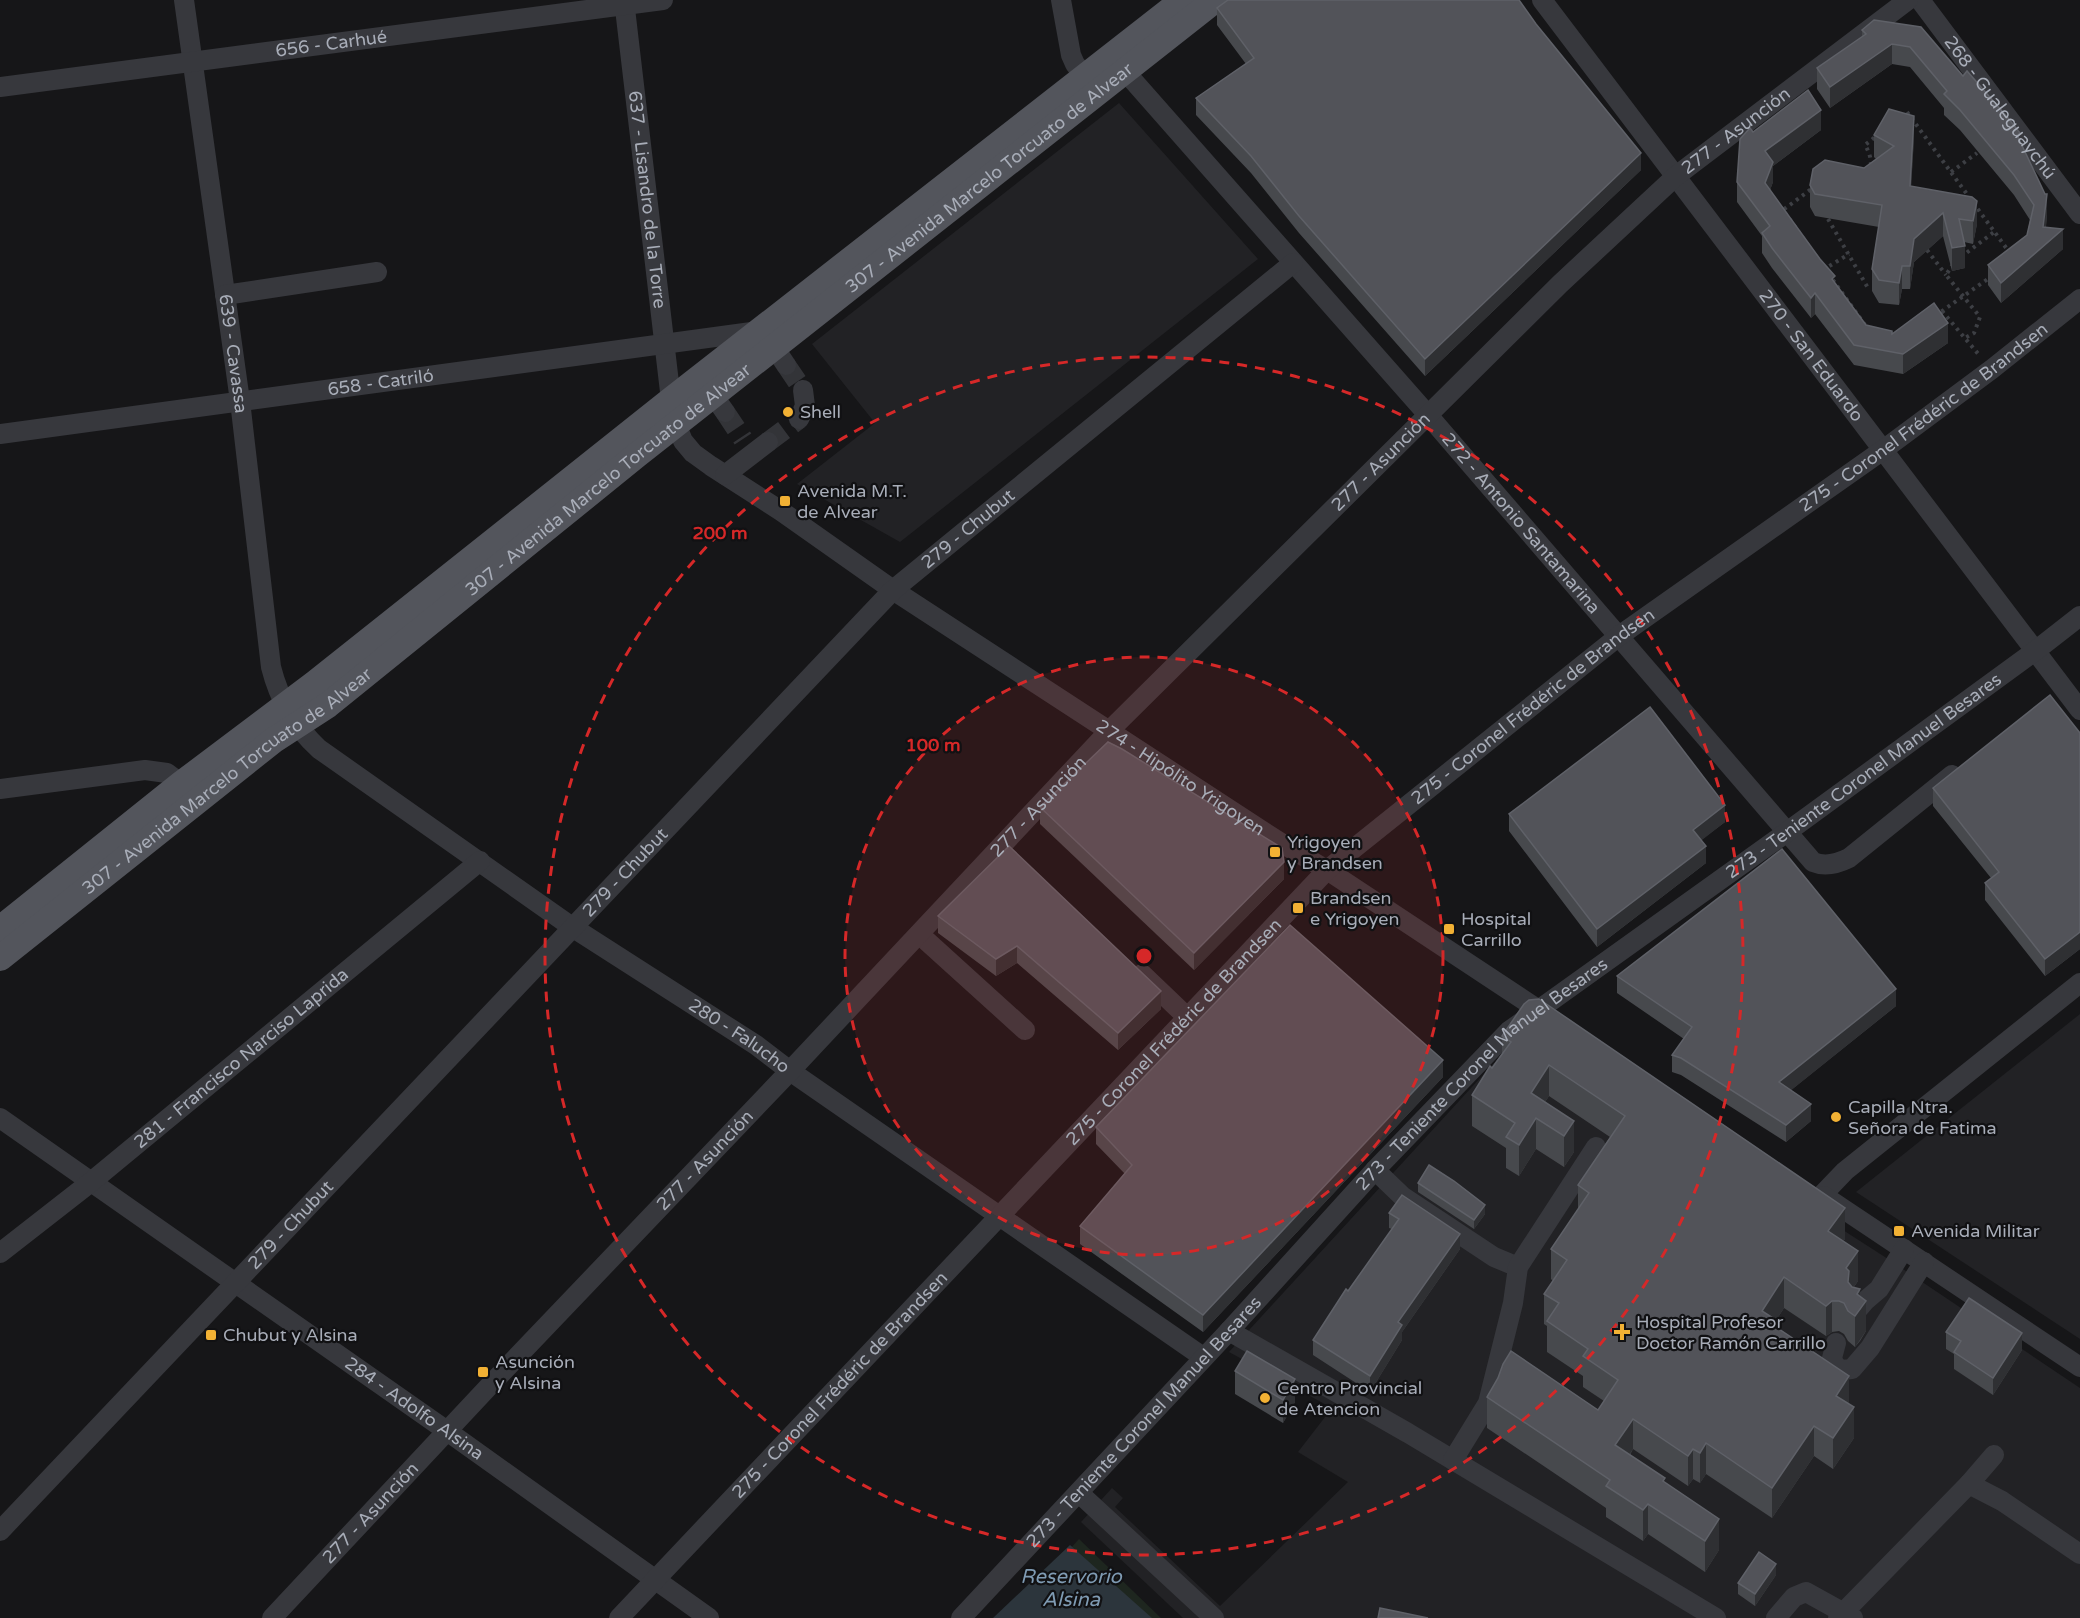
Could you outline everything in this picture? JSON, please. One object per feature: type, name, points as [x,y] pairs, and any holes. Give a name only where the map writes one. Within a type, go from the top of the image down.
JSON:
[{"type":"main road","name":"307 - Avenida Marcelo Torcuato de Alvear","points":[[674,412],[719,403],[774,348],[1117,63],[1183,0]]},
{"type":"main road","name":"307 - Avenida Marcelo Torcuato de Alvear","points":[[1117,63],[1215,0]]},
{"type":"main road","name":"307 - Avenida Marcelo Torcuato de Alvear","points":[[0,929],[191,791],[674,412],[774,348]]},
{"type":"main road","name":"307 - Avenida Marcelo Torcuato de Alvear","points":[[0,958],[191,791]]},
{"type":"street","name":"639 - Cavassa","points":[[184,0],[240,401],[271,667],[290,715]]},
{"type":"street","name":"656 - Carhué","points":[[0,87],[624,3],[663,0]]},
{"type":"street","points":[[1061,0],[1071,55],[1091,84]]},
{"type":"street","name":"270 - San Eduardo","points":[[1542,0],[2080,710]]},
{"type":"street","name":"277 - Asunción","points":[[272,1618],[1110,730],[1560,284],[1676,176],[1908,0]]},
{"type":"street","name":"268 - Gualeguaychú","points":[[1920,0],[2080,214]]},
{"type":"street","name":"637 - Lisandro de la Torre","points":[[624,3],[674,412]]},
{"type":"street","name":"272 - Antonio Santamarina","points":[[1117,63],[1428,415],[1812,862],[1820,865],[1838,863],[1849,858],[1967,764]]},
{"type":"street","name":"279 - Chubut","points":[[0,1531],[893,590],[1293,263]]},
{"type":"street","points":[[225,295],[376,272]]},
{"type":"street","name":"275 - Coronel Frédéric de Brandsen","points":[[619,1618],[1327,870],[1619,636],[1883,450],[1992,369],[2080,299]]},
{"type":"street","name":"658 - Catriló","points":[[0,434],[665,345],[774,348]]},
{"type":"street","points":[[799,419],[805,406],[803,390]]},
{"type":"street","name":"274 - Hipólito Yrigoyen","points":[[674,412],[688,448],[725,475],[781,511],[893,590],[1281,843],[1327,870],[1559,1023]]},
{"type":"street","points":[[725,475],[755,445]]},
{"type":"street","name":"273 - Teniente Coronel Manuel Besares","points":[[961,1618],[1229,1331],[1375,1170],[1509,1031],[1787,832],[2080,616]]},
{"type":"street","name":"280 - Falucho","points":[[290,715],[319,749],[572,927],[756,1045],[790,1071],[1203,1357]]},
{"type":"street","points":[[0,789],[145,770],[167,773],[191,791]]},
{"type":"street","points":[[1005,842],[1022,858]]},
{"type":"street","name":"281 - Francisco Narciso Laprida","points":[[0,1253],[91,1182],[480,861]]},
{"type":"street","points":[[919,934],[1025,1030]]},
{"type":"street","points":[[1130,962],[1188,1018]]},
{"type":"street","points":[[1822,1195],[1845,1171],[2080,983]]},
{"type":"street","name":"284 - Adolfo Alsina","points":[[0,1118],[447,1431],[709,1618]]},
{"type":"street","points":[[1453,1460],[1488,1403],[1514,1303],[1518,1267],[1596,1147]]},
{"type":"street","points":[[1375,1170],[1402,1196],[1494,1257],[1518,1267]]},
{"type":"street","points":[[1804,1184],[2080,1367]]},
{"type":"street","points":[[1859,1308],[1880,1289],[1904,1249]]},
{"type":"street","points":[[1836,1343],[1832,1358],[1835,1366],[1842,1370],[1852,1369],[1870,1348],[1924,1262]]},
{"type":"street","points":[[1229,1331],[1453,1460],[1716,1618]]},
{"type":"street","points":[[1776,1618],[1794,1597],[1806,1592],[1844,1616],[1994,1455]]},
{"type":"street","points":[[1969,1484],[2002,1501],[2080,1554]]},
{"type":"street","points":[[1078,1492],[1214,1618]]},
{"type":"path","points":[[1907,112],[1994,232],[2015,260],[1895,344],[1875,339],[1783,210],[1830,175],[1842,180],[1858,180],[1866,174],[1870,165],[1870,153],[1865,145],[1907,112]]},
{"type":"path","points":[[1951,172],[1977,153]]},
{"type":"path","points":[[1828,219],[1869,288]]},
{"type":"path","points":[[1946,274],[1954,262],[1994,232]]},
{"type":"path","points":[[1927,250],[1980,317],[1974,333],[1965,338]]},
{"type":"path","points":[[1817,274],[1849,254]]},
{"type":"path","points":[[1942,311],[1992,369]]},
{"type":"shaded area","points":[[1119,103],[1258,259],[900,542],[797,484],[875,423],[812,344]]},
{"type":"shaded area","points":[[2080,1014],[2080,1339],[1856,1192]]},
{"type":"shaded area","name":"Hospital Profesor Doctor Ramón Carrillo","points":[[1527,1027],[1888,1259],[2080,1388],[2080,1618],[1183,1618],[1081,1522],[1112,1488],[1123,1498],[1115,1507],[1220,1606],[1348,1482],[1298,1452],[1332,1408],[1229,1352]]},
{"type":"shaded area","name":"Reservorio Alsina","points":[[1079,1539],[1161,1618],[1007,1618]]},
{"type":"water","name":"Reservorio Alsina","points":[[1070,1545],[1152,1618],[993,1618]]},
{"type":"building","points":[[1228,0],[1519,0],[1641,153],[1425,359],[1299,216],[1251,156],[1196,98],[1254,58],[1217,8]]},
{"type":"building","points":[[1874,20],[1921,27],[1963,76],[1967,71],[2020,133],[2017,135],[2047,194],[2043,227],[2063,229],[2001,283],[1988,265],[2027,235],[2034,205],[2014,175],[1944,94],[1947,91],[1910,47],[1892,44],[1830,87],[1817,68],[1866,34],[1862,30]]},
{"type":"building","points":[[1808,90],[1821,110],[1765,151],[1773,162],[1765,183],[1835,276],[1832,279],[1866,325],[1892,331],[1892,334],[1934,303],[1948,323],[1903,354],[1854,345],[1815,293],[1811,298],[1772,248],[1762,233],[1770,226],[1737,182],[1740,139],[1750,128],[1753,132]]},
{"type":"building","points":[[1889,109],[1914,116],[1910,186],[1972,197],[1977,201],[1973,221],[1959,219],[1965,246],[1952,248],[1943,213],[1914,239],[1910,266],[1902,266],[1899,283],[1879,280],[1872,269],[1882,205],[1815,194],[1810,185],[1813,169],[1825,160],[1864,168],[1894,146],[1874,135]]},
{"type":"building","points":[[2050,695],[2080,733],[2080,932],[2045,959],[1985,883],[1999,872],[1933,788]]},
{"type":"building","points":[[1650,707],[1725,805],[1693,830],[1706,846],[1597,929],[1509,814]]},
{"type":"building","points":[[1108,742],[1282,848],[1284,862],[1194,953],[1040,807]]},
{"type":"building","points":[[1009,846],[1161,991],[1118,1033],[1017,946],[996,959],[938,916]]},
{"type":"building","points":[[1782,849],[1896,989],[1779,1082],[1811,1104],[1786,1125],[1681,1058],[1672,1055],[1692,1027],[1617,976]]},
{"type":"building","points":[[1290,925],[1443,1060],[1203,1315],[1080,1226],[1132,1165],[1096,1127]]},
{"type":"building","points":[[1539,999],[1845,1208],[1828,1231],[1858,1251],[1846,1268],[1849,1271],[1848,1282],[1852,1287],[1860,1289],[1857,1294],[1866,1301],[1855,1316],[1848,1311],[1844,1303],[1832,1301],[1826,1306],[1784,1277],[1762,1311],[1773,1318],[1770,1323],[1849,1376],[1836,1396],[1854,1407],[1833,1438],[1814,1426],[1772,1488],[1706,1443],[1700,1453],[1693,1449],[1688,1456],[1633,1419],[1615,1445],[1665,1478],[1663,1481],[1719,1519],[1705,1541],[1648,1504],[1643,1510],[1606,1486],[1610,1480],[1487,1397],[1511,1351],[1598,1410],[1618,1380],[1583,1356],[1588,1349],[1547,1321],[1559,1303],[1544,1294],[1567,1260],[1551,1249],[1589,1193],[1578,1185],[1625,1116],[1549,1065],[1531,1093],[1574,1121],[1564,1136],[1536,1118],[1519,1145],[1506,1137],[1515,1123],[1472,1095],[1490,1066],[1492,1068],[1511,1042],[1502,1036],[1524,1004],[1529,1000]]},
{"type":"building","points":[[1429,1165],[1485,1205],[1474,1220],[1418,1183]]},
{"type":"building","points":[[1402,1195],[1460,1234],[1398,1322],[1402,1325],[1370,1376],[1313,1340],[1346,1289],[1348,1291],[1399,1219],[1389,1213]]},
{"type":"building","points":[[1969,1298],[2022,1333],[1993,1378],[1954,1352],[1961,1341],[1946,1332]]},
{"type":"building","points":[[1247,1351],[1295,1379],[1283,1400],[1235,1371]]},
{"type":"building","points":[[1759,1552],[1776,1564],[1755,1594],[1738,1583]]},
{"type":"building","points":[[1380,1608],[1428,1618],[1378,1618]]},
{"type":"tunnel","points":[[786,365],[803,390]]},
{"type":"tunnel","points":[[725,412],[743,439]]},
{"type":"tunnel","points":[[768,442],[799,419]]},
{"type":"place","name":"Shell","points":[[788,412]]},
{"type":"place","name":"Avenida M.T. de Alvear","points":[[785,501]]},
{"type":"place","name":"Yrigoyen y Brandsen","points":[[1275,852]]},
{"type":"place","name":"Brandsen e Yrigoyen","points":[[1298,908]]},
{"type":"place","name":"Hospital Carrillo","points":[[1449,929]]},
{"type":"place","name":"Capilla Ntra. Señora de Fatima","points":[[1836,1117]]},
{"type":"place","name":"Avenida Militar","points":[[1899,1231]]},
{"type":"place","name":"Hospital Profesor Doctor Ramón Carrillo","points":[[1622,1332]]},
{"type":"place","name":"Chubut y Alsina","points":[[211,1335]]},
{"type":"place","name":"Asunción y Alsina","points":[[483,1372]]},
{"type":"place","name":"Centro Provincial de Atencion","points":[[1265,1398]]}]
